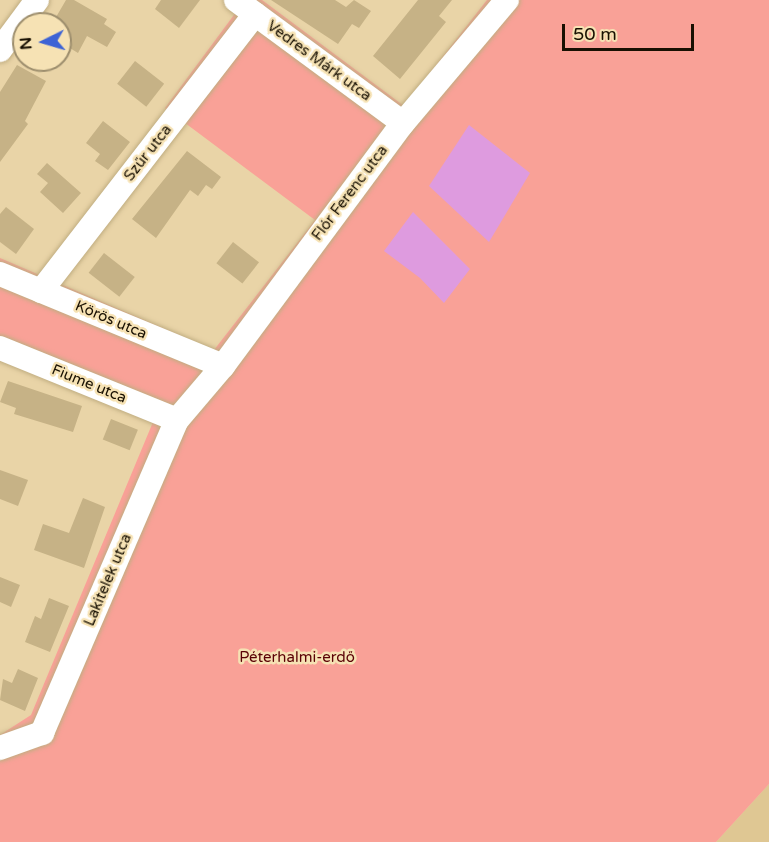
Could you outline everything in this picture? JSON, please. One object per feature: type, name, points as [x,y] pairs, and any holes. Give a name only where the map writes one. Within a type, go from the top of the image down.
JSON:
[{"type":"street","points":[[0,50],[37,0]]},
{"type":"street","name":"Flór Ferenc utca","points":[[202,393],[403,123],[507,0]]},
{"type":"street","name":"Vedres Márk utca","points":[[245,7],[403,123]]},
{"type":"street","name":"Szűr utca","points":[[41,291],[245,7]]},
{"type":"street","name":"Körös utca","points":[[0,274],[223,366]]},
{"type":"street","name":"Fiume utca","points":[[0,348],[177,420]]},
{"type":"street","name":"Lakitelek utca","points":[[0,748],[42,733],[177,420],[202,393]]},
{"type":"shaded area","points":[[469,125],[530,173],[489,242],[429,186]]},
{"type":"shaded area","points":[[413,212],[470,269],[444,303],[420,278],[384,251]]},
{"type":"shaded area","points":[[769,784],[769,842],[716,842]]},
{"type":"green space","name":"Péterhalmi-erdő","points":[[245,0],[262,0],[404,106],[487,0],[769,0],[769,784],[716,842],[0,842],[0,735],[31,715],[153,422],[0,359],[0,258],[214,350],[315,220],[165,108]]},
{"type":"building","points":[[66,0],[74,0],[107,19],[104,24],[116,32],[107,47],[87,36],[78,53],[72,49],[72,12],[59,12]]},
{"type":"building","points":[[161,0],[200,0],[179,28],[155,9]]},
{"type":"building","points":[[271,0],[335,0],[346,7],[354,0],[371,11],[359,28],[352,24],[338,44]]},
{"type":"building","points":[[418,0],[452,0],[439,16],[446,22],[400,79],[373,56]]},
{"type":"building","points":[[135,61],[164,84],[146,107],[117,84]]},
{"type":"building","points":[[13,72],[30,72],[46,81],[25,121],[28,124],[0,162],[0,92]]},
{"type":"building","points":[[103,121],[130,142],[108,170],[95,161],[100,154],[86,143]]},
{"type":"building","points":[[187,151],[221,177],[212,189],[206,185],[198,196],[190,190],[156,238],[132,219]]},
{"type":"building","points":[[47,163],[81,193],[63,213],[40,192],[48,183],[37,174]]},
{"type":"building","points":[[6,207],[34,229],[16,254],[0,242],[0,214]]},
{"type":"building","points":[[233,242],[259,262],[242,284],[216,263]]},
{"type":"building","points":[[104,253],[135,277],[119,297],[89,273]]},
{"type":"building","points":[[8,381],[82,406],[73,432],[14,414],[16,408],[0,402]]},
{"type":"building","points":[[111,419],[138,430],[130,450],[103,439]]},
{"type":"building","points":[[0,470],[28,480],[18,506],[0,499]]},
{"type":"building","points":[[83,498],[105,507],[84,568],[34,550],[43,524],[69,533]]},
{"type":"building","points":[[0,577],[20,585],[11,607],[0,602]]},
{"type":"building","points":[[49,598],[69,606],[50,652],[25,642],[35,616],[41,619]]},
{"type":"building","points":[[18,669],[38,678],[25,711],[0,700],[3,679],[12,683]]}]
